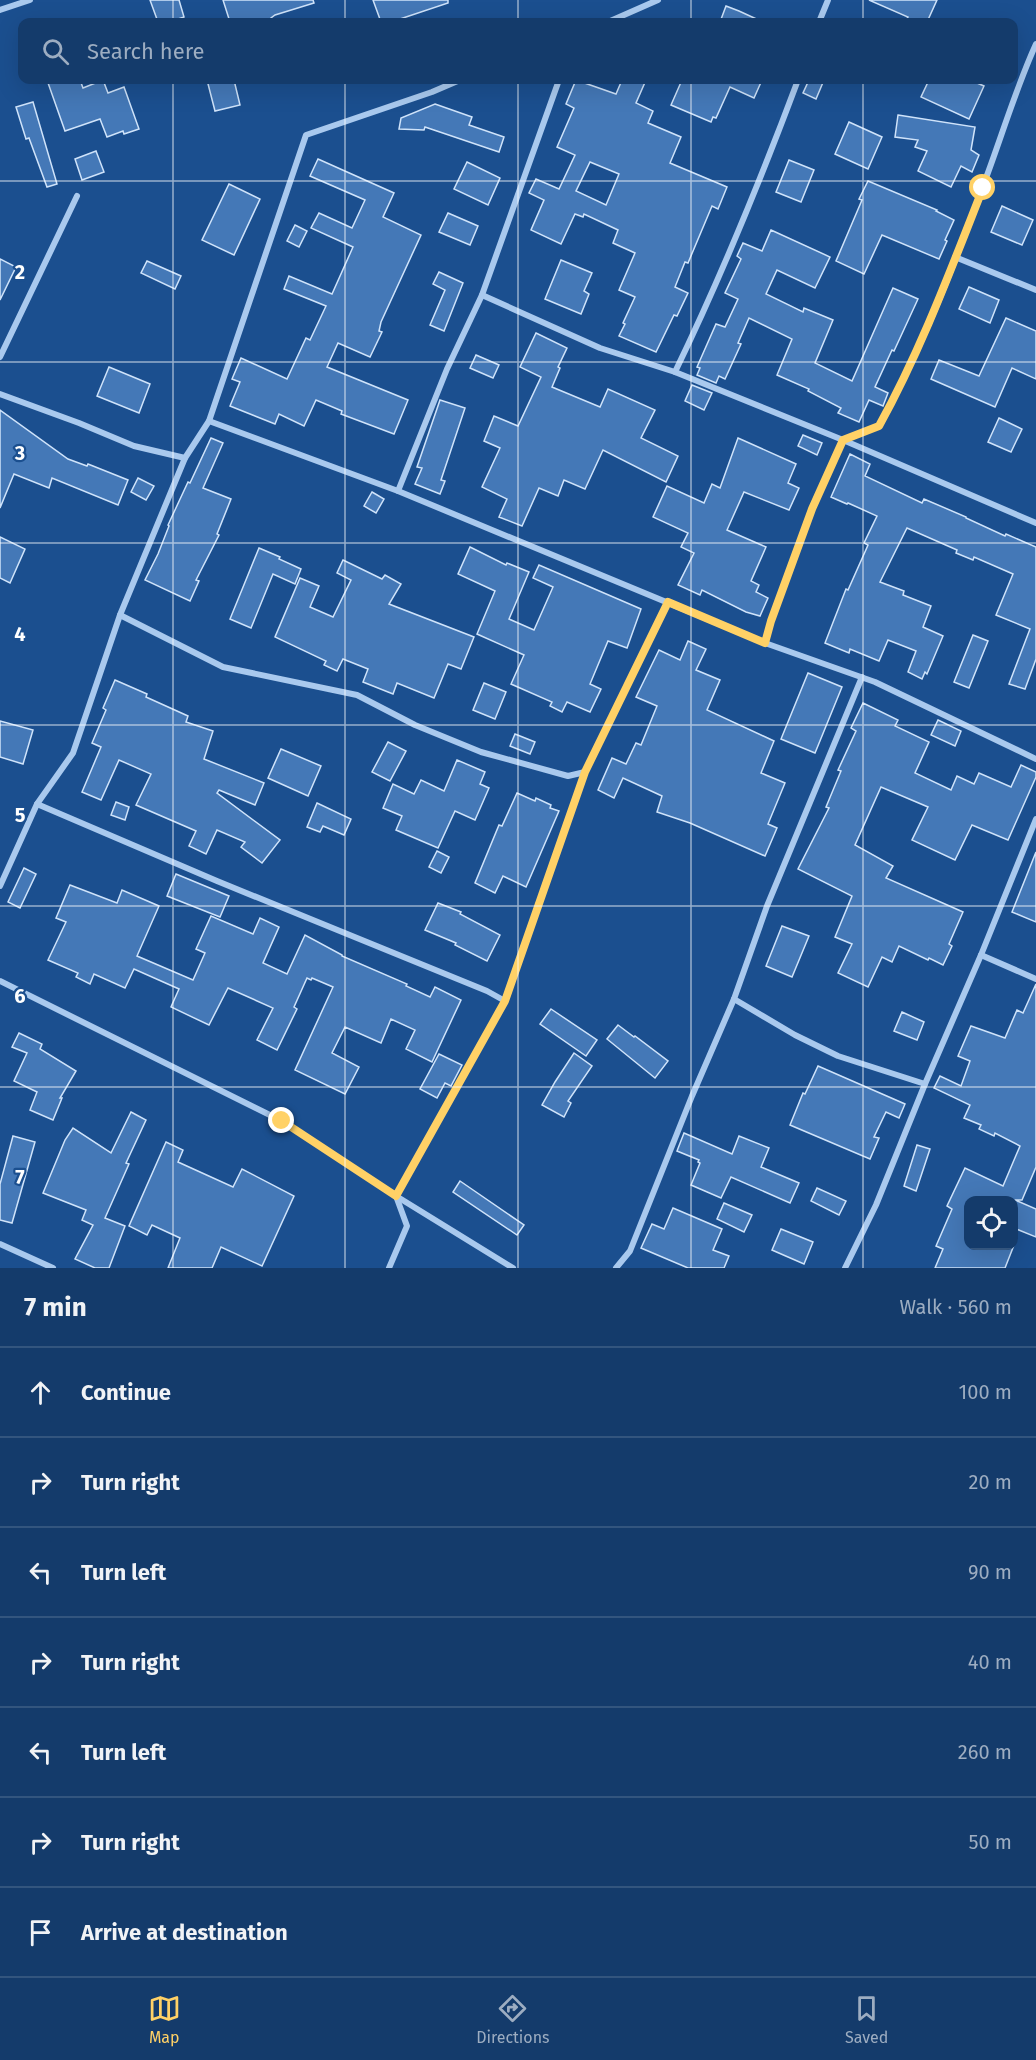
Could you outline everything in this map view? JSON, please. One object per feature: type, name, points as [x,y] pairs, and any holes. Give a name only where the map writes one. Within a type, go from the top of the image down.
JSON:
[{"type":"street","points":[[0,10],[30,0]]},
{"type":"street","points":[[617,18],[658,0]]},
{"type":"street","points":[[821,18],[828,0]]},
{"type":"street","points":[[765,643],[812,509],[843,440],[879,426],[919,346],[1036,44]]},
{"type":"street","points":[[0,886],[37,804],[73,753],[120,615],[185,458],[209,421],[306,135],[451,84]]},
{"type":"street","points":[[398,490],[447,369],[482,295],[558,84]]},
{"type":"street","points":[[675,372],[706,309],[796,84]]},
{"type":"street","points":[[0,357],[77,195]]},
{"type":"street","points":[[955,257],[1036,290]]},
{"type":"street","points":[[482,295],[600,348],[675,372],[843,440],[1036,523]]},
{"type":"street","points":[[0,394],[134,446],[185,458]]},
{"type":"street","points":[[209,421],[398,490],[765,643],[862,677],[1036,759]]},
{"type":"street","points":[[389,1268],[407,1226],[396,1196],[505,1001],[585,772],[668,602]]},
{"type":"street","points":[[120,615],[223,667],[357,695],[415,725],[481,752],[568,776],[585,772]]},
{"type":"street","points":[[616,1268],[630,1251],[692,1096],[734,999],[767,906],[862,677]]},
{"type":"street","points":[[37,804],[217,881],[487,991],[505,1001]]},
{"type":"street","points":[[845,1268],[876,1205],[1036,819]]},
{"type":"street","points":[[981,956],[1036,979]]},
{"type":"street","points":[[0,981],[282,1121],[396,1196],[513,1268]]},
{"type":"street","points":[[734,999],[795,1035],[838,1056],[925,1084]]},
{"type":"street","points":[[0,1244],[53,1268]]},
{"type":"building","points":[[150,0],[179,0],[184,17],[157,18]]},
{"type":"building","points":[[223,0],[313,0],[314,3],[271,18],[229,18]]},
{"type":"building","points":[[373,0],[448,0],[448,3],[403,18],[380,18]]},
{"type":"building","points":[[869,0],[937,0],[929,18],[908,17]]},
{"type":"building","points":[[726,6],[754,18],[722,18]]},
{"type":"building","points":[[48,84],[82,84],[83,88],[93,84],[105,84],[108,93],[124,87],[139,129],[124,134],[123,131],[107,137],[100,119],[65,131]]},
{"type":"building","points":[[208,84],[235,84],[240,105],[215,111]]},
{"type":"building","points":[[574,84],[587,84],[616,94],[620,84],[644,84],[636,103],[653,111],[648,123],[681,137],[670,163],[727,187],[718,209],[712,206],[688,263],[685,262],[675,287],[688,293],[677,316],[674,315],[656,352],[619,336],[635,297],[619,290],[635,253],[613,243],[618,230],[584,214],[583,217],[575,214],[561,244],[531,230],[544,200],[529,193],[536,179],[559,189],[575,155],[557,147],[574,108],[566,104]],"holes":[[[590,162],[619,174],[606,205],[576,191]]]},
{"type":"building","points":[[680,84],[760,84],[754,98],[730,87],[716,118],[713,117],[711,122],[671,105]]},
{"type":"building","points":[[807,84],[822,84],[816,99],[803,93]]},
{"type":"building","points":[[927,84],[979,84],[984,86],[969,119],[921,97]]},
{"type":"building","points":[[33,102],[57,184],[47,187],[29,138],[26,139],[16,107]]},
{"type":"building","points":[[435,104],[472,117],[469,125],[504,137],[499,152],[425,127],[424,130],[399,129],[401,118]]},
{"type":"building","points":[[898,115],[975,127],[971,150],[979,155],[972,172],[961,166],[951,187],[918,171],[927,151],[915,147],[918,140],[895,137]]},
{"type":"building","points":[[849,122],[882,137],[868,169],[835,154]]},
{"type":"building","points":[[96,151],[104,172],[82,180],[75,159]]},
{"type":"building","points":[[318,159],[394,193],[383,217],[421,235],[381,322],[379,331],[382,332],[370,357],[338,343],[327,367],[408,400],[394,434],[341,414],[342,411],[316,400],[304,426],[279,414],[275,424],[230,406],[240,382],[232,379],[241,358],[287,379],[306,338],[310,340],[326,306],[284,289],[289,276],[332,294],[353,247],[311,228],[319,213],[352,228],[365,200],[310,176]]},
{"type":"building","points":[[789,160],[814,170],[801,202],[776,192]]},
{"type":"building","points":[[467,162],[500,178],[488,205],[454,189]]},
{"type":"building","points":[[868,181],[937,210],[954,220],[939,259],[882,235],[864,274],[836,261]]},
{"type":"building","points":[[229,184],[260,199],[234,255],[202,240]]},
{"type":"building","points":[[1002,206],[1033,220],[1022,245],[991,232]]},
{"type":"building","points":[[448,213],[478,226],[470,245],[439,232]]},
{"type":"building","points":[[295,225],[307,231],[299,247],[287,241]]},
{"type":"building","points":[[771,230],[830,257],[815,288],[777,270],[766,294],[803,312],[804,308],[833,320],[815,363],[852,381],[893,288],[918,299],[875,387],[888,393],[883,406],[869,400],[859,422],[838,413],[841,408],[808,391],[809,389],[777,375],[792,339],[749,318],[738,343],[741,344],[725,379],[719,376],[716,383],[697,375],[700,368],[697,367],[716,324],[725,327],[738,299],[725,293],[741,259],[737,256],[743,243],[762,251]]},
{"type":"building","points":[[0,259],[16,267],[0,300]]},
{"type":"building","points":[[561,260],[592,273],[584,291],[589,294],[581,314],[545,299]]},
{"type":"building","points":[[147,261],[181,276],[175,289],[141,273]]},
{"type":"building","points":[[439,272],[463,283],[444,331],[430,325],[445,290],[433,284]]},
{"type":"building","points":[[969,287],[999,300],[990,323],[959,309]]},
{"type":"building","points":[[1006,318],[1036,331],[1036,379],[1012,368],[995,407],[931,379],[939,360],[979,376]]},
{"type":"building","points":[[536,333],[567,348],[552,387],[600,407],[608,389],[655,410],[641,438],[678,456],[666,482],[603,450],[585,489],[564,480],[558,496],[539,488],[522,526],[499,517],[507,499],[482,487],[500,448],[484,441],[494,416],[518,426],[541,377],[520,367]]},
{"type":"building","points":[[476,355],[499,365],[493,378],[470,368]]},
{"type":"building","points":[[109,367],[150,384],[139,413],[97,396]]},
{"type":"building","points":[[692,385],[712,393],[704,410],[685,401]]},
{"type":"building","points":[[440,400],[465,408],[441,480],[445,481],[440,494],[415,484],[422,468],[417,467]]},
{"type":"building","points":[[0,410],[68,459],[87,466],[88,464],[128,480],[118,505],[52,478],[49,488],[14,474],[0,508]]},
{"type":"building","points":[[999,418],[1022,429],[1011,452],[988,442]]},
{"type":"building","points":[[803,435],[822,443],[817,455],[798,446]]},
{"type":"building","points":[[211,438],[223,443],[203,488],[231,499],[217,534],[219,535],[196,580],[199,581],[190,601],[145,580],[158,554],[168,525]]},
{"type":"building","points":[[738,438],[796,464],[788,483],[799,488],[789,510],[744,492],[727,530],[766,547],[751,581],[759,585],[756,592],[768,598],[760,616],[746,612],[702,590],[700,595],[678,585],[694,553],[681,547],[688,533],[653,517],[667,486],[704,503],[712,484],[720,488]]},
{"type":"building","points":[[850,454],[870,464],[865,476],[922,503],[924,499],[1005,536],[1006,534],[1036,547],[1036,659],[1025,689],[1009,684],[1030,629],[996,615],[1013,574],[974,557],[973,560],[956,553],[957,550],[907,528],[880,582],[904,591],[903,595],[931,606],[923,627],[943,636],[927,674],[925,672],[922,679],[908,672],[916,651],[888,640],[879,661],[850,649],[849,653],[825,643],[846,589],[848,590],[868,545],[864,543],[877,516],[831,497]]},
{"type":"building","points":[[138,478],[154,486],[146,500],[131,492]]},
{"type":"building","points":[[372,492],[384,499],[376,513],[364,506]]},
{"type":"building","points":[[0,537],[25,549],[10,583],[0,578]]},
{"type":"building","points":[[470,547],[506,565],[507,563],[529,572],[509,619],[534,630],[553,587],[533,578],[539,565],[641,609],[627,648],[608,641],[590,684],[601,689],[590,712],[567,702],[562,712],[550,706],[552,702],[511,684],[524,655],[477,634],[495,591],[458,574]]},
{"type":"building","points":[[259,548],[301,569],[295,584],[273,574],[251,628],[230,619]]},
{"type":"building","points":[[343,560],[382,579],[385,575],[401,584],[389,604],[474,637],[461,669],[448,664],[434,698],[397,683],[393,694],[363,682],[368,669],[343,659],[337,671],[324,665],[326,661],[275,637],[300,578],[319,586],[310,607],[333,617],[351,580],[337,573]]},
{"type":"building","points":[[973,635],[988,641],[969,688],[954,682]]},
{"type":"building","points":[[688,641],[706,649],[696,670],[720,680],[707,710],[774,741],[761,773],[785,783],[768,824],[777,828],[765,856],[690,823],[657,812],[662,796],[623,778],[614,798],[598,790],[612,758],[626,764],[636,743],[641,745],[657,706],[636,697],[659,650],[680,660]]},
{"type":"building","points":[[808,673],[842,687],[815,753],[781,739]]},
{"type":"building","points":[[115,680],[188,716],[186,722],[213,731],[204,759],[264,783],[255,805],[219,790],[217,793],[280,840],[262,863],[241,847],[245,842],[217,830],[206,854],[189,846],[196,831],[136,805],[151,774],[119,760],[101,800],[82,792],[101,747],[92,743],[106,710],[103,708]]},
{"type":"building","points":[[484,683],[506,692],[495,719],[473,710]]},
{"type":"building","points":[[863,703],[898,720],[895,726],[929,742],[915,773],[951,790],[957,776],[974,784],[979,773],[1011,787],[1021,765],[1036,772],[1036,777],[1008,840],[972,825],[955,860],[912,840],[928,807],[881,787],[855,845],[893,866],[886,878],[963,912],[949,944],[952,946],[943,965],[899,946],[892,962],[882,957],[868,987],[838,973],[852,944],[835,937],[852,896],[798,869],[829,808],[826,807],[841,771],[838,770],[856,731],[851,728]]},
{"type":"building","points":[[938,720],[961,731],[955,746],[931,735]]},
{"type":"building","points":[[0,721],[33,730],[23,764],[0,757]]},
{"type":"building","points":[[515,734],[535,742],[530,754],[510,746]]},
{"type":"building","points":[[388,742],[406,751],[390,781],[372,772]]},
{"type":"building","points":[[281,749],[321,766],[308,796],[268,778]]},
{"type":"building","points":[[457,760],[485,772],[480,784],[489,788],[475,820],[455,811],[438,848],[396,830],[402,816],[383,808],[393,784],[414,794],[421,780],[444,791]]},
{"type":"building","points":[[517,793],[535,801],[536,798],[551,805],[550,808],[559,811],[526,887],[503,876],[495,893],[475,883],[499,825],[502,826]]},
{"type":"building","points":[[116,802],[129,807],[125,820],[111,815]]},
{"type":"building","points":[[317,803],[351,819],[344,835],[323,826],[320,832],[307,827]]},
{"type":"building","points":[[437,851],[449,857],[441,873],[429,867]]},
{"type":"building","points":[[1036,852],[1036,922],[1012,912]]},
{"type":"building","points":[[24,868],[36,874],[20,908],[8,902]]},
{"type":"building","points":[[176,874],[229,896],[220,917],[167,896]]},
{"type":"building","points":[[70,885],[117,903],[122,890],[159,906],[137,956],[193,980],[205,953],[196,949],[211,916],[253,934],[260,918],[279,927],[263,963],[287,974],[305,935],[342,956],[407,984],[406,986],[430,997],[435,987],[461,1000],[432,1062],[406,1049],[415,1030],[391,1019],[381,1043],[345,1027],[332,1053],[359,1067],[345,1094],[295,1070],[333,987],[307,978],[294,1007],[297,1009],[277,1050],[257,1040],[273,1008],[228,988],[209,1025],[171,1007],[179,989],[134,969],[125,988],[94,974],[90,984],[76,977],[78,973],[48,960],[66,922],[56,918]]},
{"type":"building","points":[[438,903],[461,912],[460,914],[500,935],[487,961],[455,945],[456,943],[425,930]]},
{"type":"building","points":[[782,926],[809,936],[792,977],[766,966]]},
{"type":"building","points":[[1036,984],[1036,1167],[1022,1200],[1018,1200],[1018,1196],[964,1196],[964,1250],[1012,1250],[1005,1268],[935,1268],[943,1249],[936,1246],[952,1209],[947,1206],[965,1168],[1003,1186],[1020,1146],[995,1133],[994,1136],[979,1129],[981,1125],[964,1118],[970,1105],[934,1088],[940,1076],[961,1086],[970,1061],[958,1056],[971,1026],[1005,1038],[1017,1010],[1023,1013]]},
{"type":"building","points":[[551,1009],[597,1040],[586,1056],[540,1024]]},
{"type":"building","points":[[902,1012],[924,1022],[917,1040],[894,1031]]},
{"type":"building","points":[[618,1025],[668,1061],[655,1078],[607,1039]]},
{"type":"building","points":[[19,1033],[42,1044],[40,1049],[76,1071],[60,1098],[62,1098],[53,1120],[30,1110],[37,1092],[14,1081],[27,1053],[12,1047]]},
{"type":"building","points":[[574,1053],[592,1066],[568,1101],[571,1103],[564,1117],[542,1105]]},
{"type":"building","points":[[439,1054],[462,1065],[451,1086],[445,1083],[437,1098],[420,1089]]},
{"type":"building","points":[[818,1066],[905,1104],[899,1118],[886,1112],[874,1137],[879,1138],[870,1159],[790,1125],[803,1093],[805,1094]]},
{"type":"building","points":[[131,1112],[146,1120],[126,1163],[129,1164],[105,1218],[125,1226],[109,1268],[95,1268],[75,1259],[93,1225],[82,1220],[86,1210],[43,1193],[65,1140],[73,1128],[111,1153]]},
{"type":"building","points":[[684,1133],[732,1154],[739,1136],[769,1148],[761,1167],[799,1183],[790,1203],[731,1177],[721,1198],[691,1185],[700,1163],[699,1160],[677,1151]]},
{"type":"building","points":[[13,1136],[35,1142],[12,1223],[0,1220],[0,1184]]},
{"type":"building","points":[[166,1142],[183,1150],[178,1162],[233,1187],[242,1169],[294,1196],[262,1266],[221,1247],[212,1268],[168,1268],[180,1238],[152,1225],[147,1235],[129,1226]]},
{"type":"building","points":[[917,1145],[930,1149],[916,1191],[904,1186]]},
{"type":"building","points":[[460,1181],[524,1225],[517,1235],[453,1192]]},
{"type":"building","points":[[817,1188],[846,1201],[839,1215],[811,1201]]},
{"type":"building","points":[[1018,1201],[1036,1209],[1036,1237],[1018,1230]]},
{"type":"building","points":[[724,1203],[752,1215],[744,1232],[717,1219]]},
{"type":"building","points":[[673,1208],[722,1229],[713,1250],[729,1256],[724,1268],[688,1268],[641,1248],[652,1224],[664,1229]]},
{"type":"building","points":[[781,1229],[813,1242],[804,1264],[772,1250]]},
{"type":"route","points":[[282,1121],[396,1196],[505,1001],[585,772],[668,602],[765,643],[812,509],[843,440],[879,426],[924,336],[983,188]]}]
